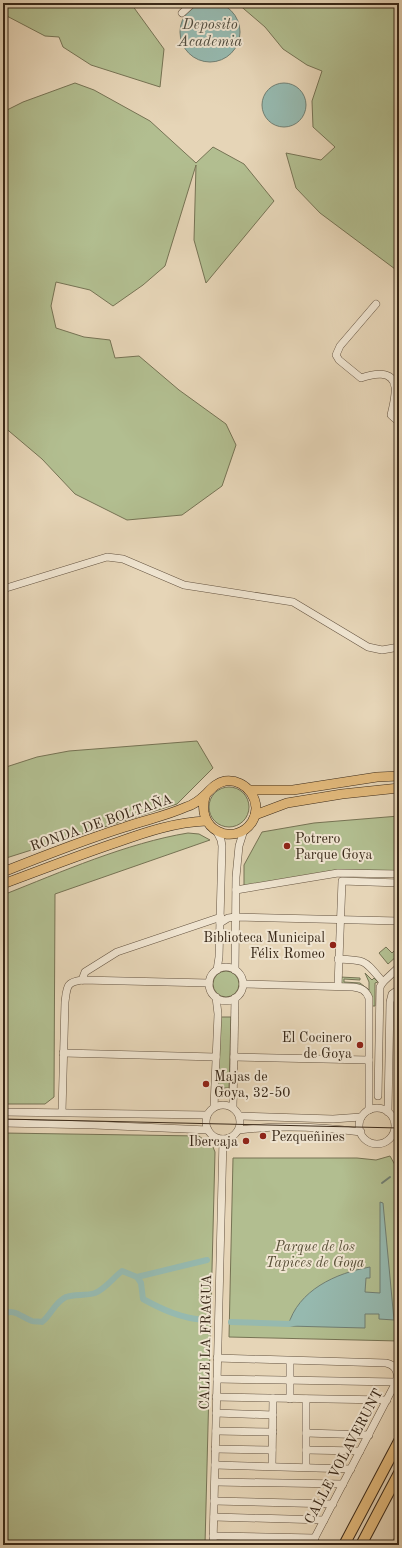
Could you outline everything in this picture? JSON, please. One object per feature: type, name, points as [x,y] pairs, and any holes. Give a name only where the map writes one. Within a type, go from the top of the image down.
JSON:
[{"type":"highway","points":[[344,1545],[399,1441]]},
{"type":"highway","points":[[361,1545],[399,1473]]},
{"type":"highway","points":[[365,1545],[377,1515]]},
{"type":"main road","name":"RONDA DE BOLTAÑA","points":[[3,872],[125,827],[166,815],[191,805],[206,794],[216,784],[230,781],[237,782],[249,790],[293,790],[377,777],[399,776]]},
{"type":"main road","points":[[255,815],[288,803],[342,794],[399,788]]},
{"type":"main road","points":[[206,794],[203,808],[206,821],[216,830],[230,834],[244,830],[255,815],[256,806],[254,797],[249,790]]},
{"type":"main road","name":"RONDA DE BOLTAÑA","points":[[3,884],[71,858],[133,837],[190,821],[206,821]]},
{"type":"street","points":[[182,14],[193,3]]},
{"type":"street","points":[[376,304],[340,346],[336,355],[339,360],[361,378],[375,373],[385,375],[393,380],[396,387],[391,415],[399,422]]},
{"type":"street","points":[[3,589],[106,557],[123,559],[184,585],[293,602],[368,647],[382,650],[399,647]]},
{"type":"street","points":[[216,830],[222,846],[219,961],[217,970]]},
{"type":"street","points":[[235,970],[238,851],[244,830]]},
{"type":"street","points":[[236,890],[338,873],[399,874]]},
{"type":"street","points":[[338,986],[342,881],[399,883]]},
{"type":"street","points":[[82,980],[85,972],[117,952],[228,918],[399,921]]},
{"type":"street","points":[[338,959],[359,960],[365,962],[383,982]]},
{"type":"street","points":[[226,967],[235,970],[240,975],[243,984],[240,993],[235,998],[224,1001],[216,997],[211,992],[210,983],[212,975],[217,970],[226,967]]},
{"type":"street","points":[[378,1096],[380,987],[383,982],[399,967]]},
{"type":"street","points":[[62,1112],[66,988],[71,983],[82,980],[210,983]]},
{"type":"street","points":[[243,984],[338,986],[358,988],[367,993],[369,998],[369,1110]]},
{"type":"street","points":[[393,1116],[380,1108],[369,1110],[361,1117],[359,1124],[361,1132],[366,1139],[376,1144],[386,1141],[396,1133],[393,1116],[390,1002],[396,991]]},
{"type":"street","points":[[214,1107],[218,1014],[216,997]]},
{"type":"street","points":[[233,1107],[235,998]]},
{"type":"street","points":[[63,1053],[216,1057]]},
{"type":"street","points":[[234,1057],[369,1060]]},
{"type":"street","points":[[223,1104],[233,1107],[240,1116],[241,1124],[239,1130],[233,1136],[223,1139],[214,1136],[208,1130],[206,1124],[207,1115],[214,1107],[223,1104]]},
{"type":"street","points":[[3,1112],[207,1115]]},
{"type":"street","points":[[240,1116],[333,1119],[361,1117]]},
{"type":"street","points":[[3,1123],[208,1130]]},
{"type":"street","points":[[239,1130],[267,1127],[334,1129],[361,1132]]},
{"type":"street","name":"CALLE LA FRAGUA","points":[[213,1545],[223,1139]]},
{"type":"street","name":"CALLE VOLAVERUNT","points":[[217,1358],[386,1363],[392,1365],[396,1369],[398,1375],[396,1382],[313,1542]]},
{"type":"street","points":[[290,1364],[290,1398]]},
{"type":"street","points":[[217,1379],[396,1382]]},
{"type":"street","points":[[216,1397],[387,1400]]},
{"type":"street","points":[[272,1466],[274,1398]]},
{"type":"street","points":[[306,1399],[306,1467]]},
{"type":"street","points":[[216,1413],[273,1415]]},
{"type":"street","points":[[216,1431],[273,1432]]},
{"type":"street","points":[[306,1433],[369,1435]]},
{"type":"street","points":[[215,1449],[272,1450]]},
{"type":"street","points":[[306,1450],[360,1451]]},
{"type":"street","points":[[215,1465],[351,1469]]},
{"type":"street","points":[[215,1482],[343,1484]]},
{"type":"street","points":[[214,1501],[333,1504]]},
{"type":"street","points":[[214,1517],[324,1520]]},
{"type":"street","points":[[213,1536],[313,1542]]},
{"type":"green space","points":[[3,3],[133,3],[132,5],[164,49],[160,87],[91,65],[63,47],[59,37],[45,36],[3,14]]},
{"type":"green space","points":[[237,3],[399,3],[399,272],[320,213],[296,188],[286,153],[321,160],[335,147],[313,127],[312,101],[322,71],[307,65],[283,49],[265,27]]},
{"type":"green space","points":[[75,83],[94,90],[150,121],[196,163],[213,147],[244,164],[274,201],[206,283],[194,240],[196,165],[165,266],[143,285],[113,306],[90,290],[56,282],[51,306],[56,328],[84,337],[110,340],[115,358],[139,356],[179,390],[226,424],[236,445],[222,486],[182,515],[127,520],[75,494],[42,459],[3,426],[3,112],[23,102]]},
{"type":"green space","points":[[197,741],[213,768],[177,804],[3,859],[3,768],[37,757],[69,751]]},
{"type":"green space","points":[[225,787],[233,787],[240,790],[246,796],[249,807],[246,818],[240,824],[233,827],[225,827],[218,824],[212,818],[209,811],[209,803],[212,796],[218,790]]},
{"type":"green space","points":[[399,816],[399,874],[338,873],[244,889],[244,865],[262,832],[314,823]]},
{"type":"green space","points":[[188,833],[199,834],[210,840],[55,894],[54,1097],[45,1104],[3,1104],[3,895],[94,859],[142,844]]},
{"type":"green space","points":[[386,947],[392,953],[395,950],[398,955],[388,964],[379,953]]},
{"type":"green space","points":[[226,971],[235,975],[239,984],[235,993],[226,997],[217,993],[213,984],[217,975]]},
{"type":"green space","points":[[365,973],[372,980],[374,978],[378,982],[375,983],[375,1006],[372,1006],[371,996],[340,984],[340,977],[360,978],[360,980],[344,979],[344,982],[360,983],[369,990],[369,982]]},
{"type":"green space","points":[[220,1017],[231,1017],[229,1088],[218,1088]]},
{"type":"green space","points":[[3,1133],[199,1136],[213,1147],[215,1152],[205,1545],[3,1545]]},
{"type":"green space","name":"Parque de los Tapices de Goya","points":[[390,1156],[399,1172],[399,1341],[229,1337],[233,1158],[357,1158],[376,1160]]},
{"type":"water","name":"Deposito Academia","points":[[204,2],[216,2],[232,10],[238,20],[240,32],[238,44],[232,54],[216,62],[204,62],[188,54],[180,38],[180,26],[188,10]]},
{"type":"water","points":[[280,83],[288,83],[300,89],[306,101],[306,109],[300,121],[288,127],[280,127],[268,121],[262,109],[262,101],[268,89]]},
{"type":"water","points":[[380,1202],[383,1203],[394,1320],[379,1319],[379,1314],[365,1314],[365,1328],[288,1326],[293,1313],[300,1302],[309,1293],[320,1285],[344,1274],[370,1267],[370,1278],[366,1278],[365,1292],[380,1293]]},
{"type":"waterway","points":[[382,1183],[390,1177]]},
{"type":"waterway","points":[[137,1277],[207,1260]]},
{"type":"waterway","points":[[3,1314],[11,1312],[32,1321],[42,1322],[62,1299],[69,1296],[95,1293],[106,1286],[122,1271],[137,1277],[141,1283],[143,1299],[172,1313],[204,1320]]},
{"type":"waterway","points":[[231,1322],[289,1324],[297,1322]]},
{"type":"tram line","points":[[3,1119],[399,1128]]},
{"type":"place","name":"Potrero Parque Goya","points":[[287,846]]},
{"type":"place","name":"Biblioteca Municipal Félix Romeo","points":[[333,945]]},
{"type":"place","name":"El Cocinero de Goya","points":[[360,1045]]},
{"type":"place","name":"Majas de Goya, 32-50","points":[[206,1084]]},
{"type":"place","name":"Pezqueñines","points":[[263,1136]]},
{"type":"place","name":"Ibercaja","points":[[246,1141]]}]
